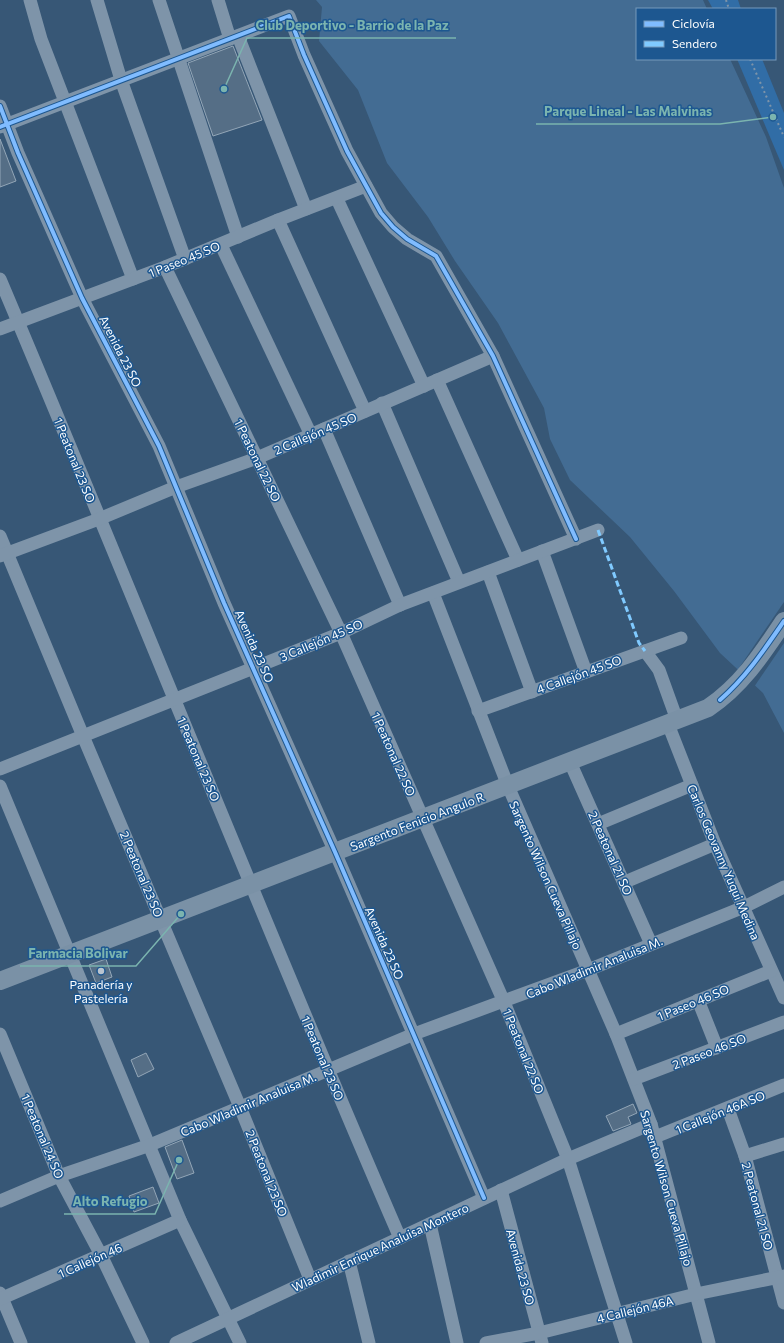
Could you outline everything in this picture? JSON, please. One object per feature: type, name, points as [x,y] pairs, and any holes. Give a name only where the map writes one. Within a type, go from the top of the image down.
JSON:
[{"type":"street","points":[[30,0],[41,39],[134,279]]},
{"type":"street","points":[[97,0],[121,80],[185,259]]},
{"type":"street","points":[[159,0],[238,237]]},
{"type":"street","points":[[218,0],[306,209]]},
{"type":"street","points":[[4,126],[289,16],[304,55],[348,151],[381,213],[393,227],[436,256],[493,356],[576,539]]},
{"type":"street","name":"Avenida 23 SO","points":[[0,106],[4,126],[18,153],[82,298],[158,446],[224,603],[335,852],[484,1198]]},
{"type":"street","name":"1 Paseo 45 SO","points":[[0,329],[165,267],[278,220],[366,186]]},
{"type":"street","points":[[337,198],[424,386]]},
{"type":"street","points":[[278,220],[365,411]]},
{"type":"street","points":[[221,245],[311,434]]},
{"type":"street","name":"1 Peatonal 22 SO","points":[[165,267],[341,633],[504,1002],[568,1159],[618,1313],[626,1343]]},
{"type":"street","name":"1 Peatonal 23 SO","points":[[0,279],[327,1071],[400,1238]]},
{"type":"street","name":"2 Callejón 45 SO","points":[[3,554],[99,519],[176,487],[257,458],[493,356]]},
{"type":"street","points":[[437,380],[518,560]]},
{"type":"street","points":[[382,403],[460,582]]},
{"type":"street","points":[[324,429],[400,605]]},
{"type":"street","name":"3 Callejón 45 SO","points":[[0,769],[341,633],[400,605],[598,530]]},
{"type":"street","name":"2 Peatonal 23 SO","points":[[0,536],[3,554],[161,918],[310,1279]]},
{"type":"street","points":[[542,551],[586,672]]},
{"type":"street","points":[[488,572],[532,692]]},
{"type":"street","name":"Sargento Wilson Cueva Pillajo","points":[[433,593],[508,786],[616,1034],[651,1124],[709,1343]]},
{"type":"street","name":"Sargento Fenicio Angulo R","points":[[0,981],[708,708],[720,700],[739,683],[752,668],[784,621]]},
{"type":"street","name":"4 Callejón 45 SO","points":[[478,711],[681,638]]},
{"type":"street","name":"Carlos Geovanny Yuqui Medina","points":[[645,650],[659,670],[672,722],[692,785],[715,844],[784,998]]},
{"type":"street","name":"2 Peatonal 21 SO","points":[[570,762],[625,882],[651,944]]},
{"type":"street","points":[[598,824],[692,785]]},
{"type":"street","points":[[0,786],[68,954],[150,1145],[180,1220],[240,1343]]},
{"type":"street","points":[[625,882],[715,844]]},
{"type":"street","name":"Cabo Wladimir Analuisa M.","points":[[0,1201],[59,1176],[150,1145],[414,1034],[588,970],[744,907],[784,887]]},
{"type":"street","name":"1 Paseo 46 SO","points":[[616,1034],[771,971]]},
{"type":"street","points":[[698,1000],[716,1048]]},
{"type":"street","name":"2 Paseo 46 SO","points":[[634,1079],[784,1022]]},
{"type":"street","name":"1 Peatonal 24 SO","points":[[0,1034],[59,1176],[101,1255],[143,1343]]},
{"type":"street","name":"1 Callejón 46A SO","points":[[655,1137],[728,1109],[784,1085]]},
{"type":"street","name":"2 Peatonal 21 SO","points":[[728,1109],[745,1156],[781,1277],[784,1303]]},
{"type":"street","name":"Wladimir Enrique Analuisa Montero","points":[[176,1343],[568,1159],[651,1124]]},
{"type":"street","points":[[745,1156],[784,1144]]},
{"type":"street","name":"Avenida 23 SO","points":[[501,1190],[540,1338]]},
{"type":"street","name":"1 Callejón 46","points":[[1,1297],[180,1220]]},
{"type":"street","points":[[430,1224],[457,1343]]},
{"type":"street","points":[[349,1261],[369,1343]]},
{"type":"street","name":"4 Callejón 46A","points":[[486,1343],[540,1338],[618,1313],[696,1294],[781,1277]]},
{"type":"street","points":[[1,1297],[21,1343]]},
{"type":"path","points":[[750,60],[784,137]]},
{"type":"shaded area","points":[[316,0],[703,0],[707,8],[636,8],[636,60],[730,60],[766,137],[784,188],[784,733],[763,693],[720,653],[674,591],[630,537],[570,480],[550,439],[544,408],[498,323],[455,261],[428,217],[387,163],[358,90],[319,41],[322,7]]},
{"type":"shaded area","points":[[708,0],[738,0],[741,8],[712,8]]},
{"type":"shaded area","points":[[737,60],[762,60],[784,113],[784,170]]},
{"type":"pier","points":[[784,602],[784,643],[754,687],[737,671]]},
{"type":"building","points":[[233,46],[262,120],[213,136],[188,63]]},
{"type":"building","points":[[0,139],[16,181],[0,187]]},
{"type":"building","name":"Panadería y Pastelería","points":[[106,959],[112,977],[96,983],[89,965]]},
{"type":"building","points":[[146,1053],[154,1069],[138,1077],[131,1060]]},
{"type":"building","points":[[633,1104],[637,1113],[628,1117],[631,1124],[613,1131],[606,1116]]},
{"type":"building","points":[[182,1140],[194,1173],[177,1179],[165,1147]]},
{"type":"building","points":[[153,1187],[159,1203],[134,1212],[129,1196]]},
{"type":"marked path","points":[[598,530],[639,643],[645,651]]},
{"type":"cycle path","points":[[0,127],[289,16],[304,55],[347,151],[381,213],[393,227],[407,239],[436,256],[493,356],[576,539]]},
{"type":"cycle path","points":[[0,106],[18,153],[82,298],[159,446],[224,603],[335,852],[484,1198]]},
{"type":"cycle path","points":[[720,700],[746,673],[784,621]]},
{"type":"place","name":"Club Deportivo - Barrio de la Paz","points":[[224,89]]},
{"type":"place","name":"Parque Lineal - Las Malvinas","points":[[773,117]]},
{"type":"place","name":"Farmacia Bolivar","points":[[181,914]]},
{"type":"place","name":"Panadería y Pastelería","points":[[101,971]]},
{"type":"place","name":"Alto Refugio","points":[[179,1160]]}]
